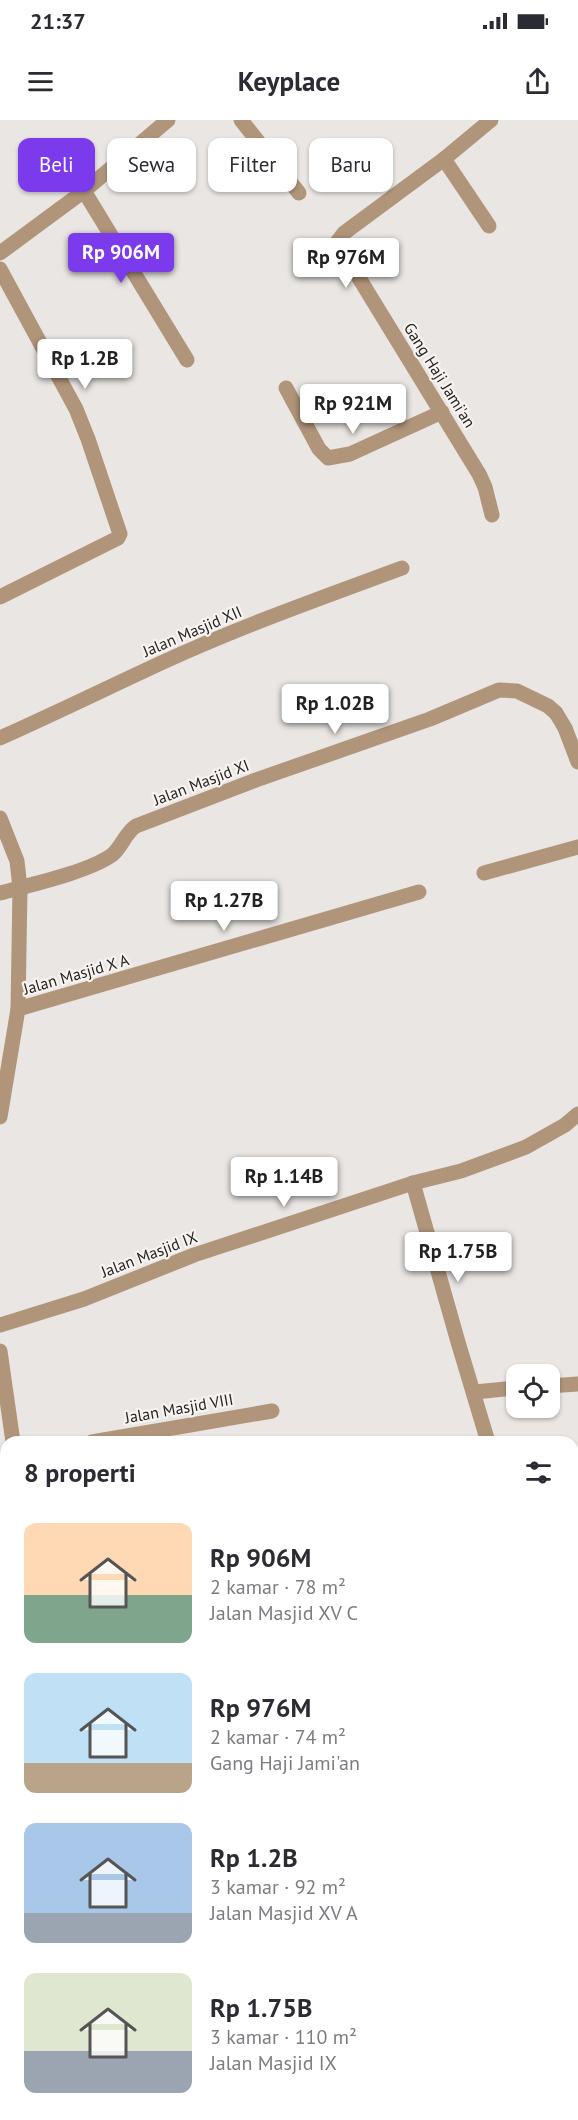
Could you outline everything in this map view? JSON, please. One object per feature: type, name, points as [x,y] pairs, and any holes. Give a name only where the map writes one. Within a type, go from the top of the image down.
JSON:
[{"type":"street","points":[[95,182],[168,120]]},
{"type":"street","points":[[241,120],[299,193]]},
{"type":"street","name":"Gang Haji Jami'an","points":[[491,120],[444,159],[344,233],[337,242],[479,474],[492,515]]},
{"type":"street","points":[[444,159],[489,226]]},
{"type":"street","points":[[0,253],[83,192]]},
{"type":"street","points":[[85,192],[187,360]]},
{"type":"street","points":[[0,269],[76,409],[120,532],[118,538],[0,597]]},
{"type":"street","points":[[286,388],[319,449],[327,458],[350,454],[442,412]]},
{"type":"street","name":"Jalan Masjid XII","points":[[0,738],[62,711],[162,662],[278,614],[402,568]]},
{"type":"street","name":"Jalan Masjid XI","points":[[0,893],[88,866],[108,857],[114,853],[126,834],[136,825],[430,719],[492,691],[506,689],[517,691],[548,706],[556,713],[565,728],[578,762]]},
{"type":"street","points":[[0,818],[17,861],[20,888],[18,1009],[0,1117]]},
{"type":"street","points":[[484,873],[578,846]]},
{"type":"street","name":"Jalan Masjid X A","points":[[18,1009],[419,892]]},
{"type":"street","name":"Jalan Masjid IX","points":[[0,1326],[84,1299],[194,1255],[413,1183],[462,1171],[526,1147],[565,1125],[578,1114]]},
{"type":"street","points":[[413,1183],[487,1436]]},
{"type":"street","points":[[0,1351],[7,1433]]},
{"type":"street","points":[[560,1385],[578,1384]]},
{"type":"street","points":[[475,1392],[506,1389]]},
{"type":"street","name":"Jalan Masjid VIII","points":[[127,1436],[272,1411]]}]
